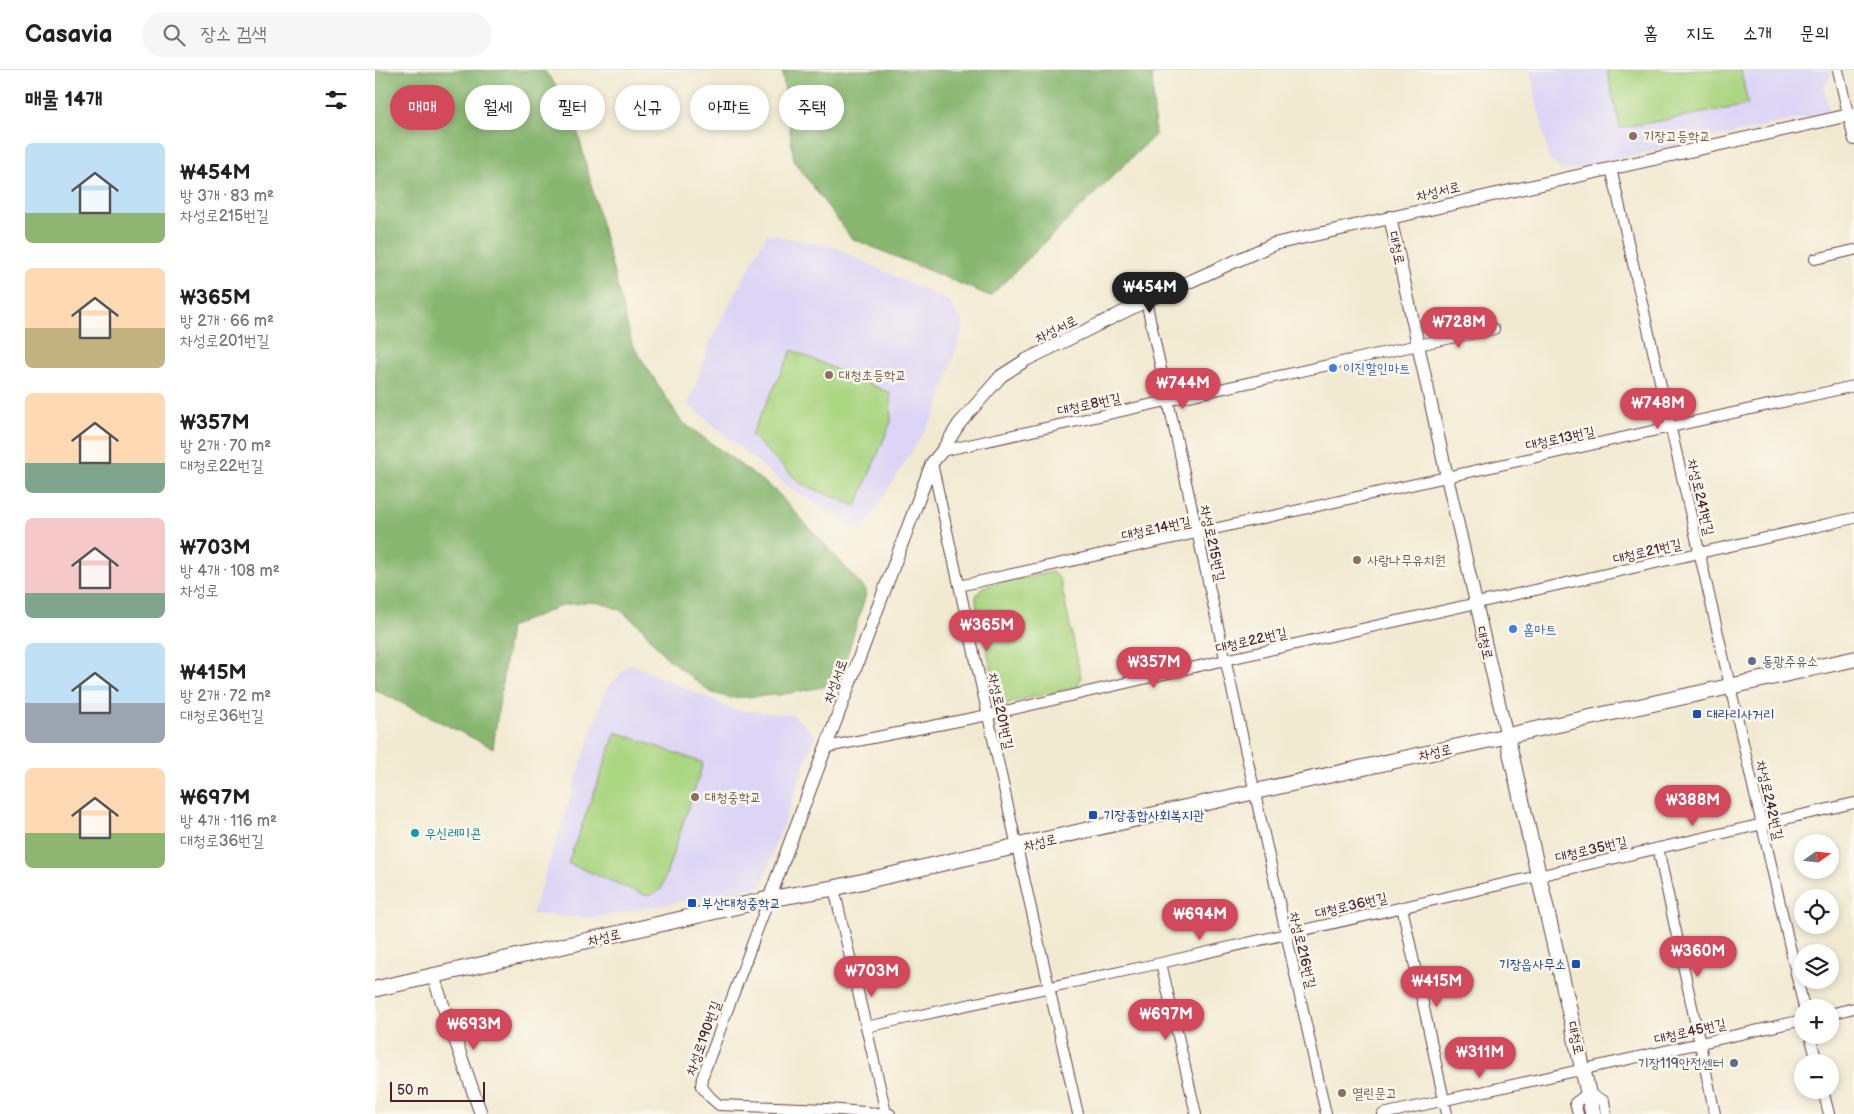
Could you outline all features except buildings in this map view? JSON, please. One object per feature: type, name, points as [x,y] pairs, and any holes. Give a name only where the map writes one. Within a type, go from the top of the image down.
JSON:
[{"type":"main road","name":"차성로","points":[[375,989],[769,899],[834,888],[1253,792],[1854,659]]},
{"type":"main road","name":"대청로","points":[[1507,737],[1593,1114]]},
{"type":"street","points":[[1838,70],[1851,114],[1854,140]]},
{"type":"street","name":"차성서로","points":[[769,899],[932,463],[959,424],[1001,376],[1026,360],[1146,301],[1274,244],[1851,114]]},
{"type":"street","name":"차성로241번길","points":[[1611,168],[1730,687]]},
{"type":"street","name":"대청로","points":[[1390,217],[1475,603],[1507,737]]},
{"type":"street","points":[[1815,258],[1854,250]]},
{"type":"street","name":"차성로215번길","points":[[1146,301],[1253,792]]},
{"type":"street","name":"대청로8번길","points":[[942,451],[1494,329]]},
{"type":"street","name":"대청로13번길","points":[[1447,477],[1854,386]]},
{"type":"street","name":"차성로201번길","points":[[932,463],[1017,847]]},
{"type":"street","name":"대청로14번길","points":[[959,586],[1447,477]]},
{"type":"street","name":"대청로21번길","points":[[1475,603],[1854,518]]},
{"type":"street","name":"대청로22번길","points":[[827,747],[987,715],[1475,603]]},
{"type":"street","name":"차성로242번길","points":[[1730,687],[1802,999]]},
{"type":"street","name":"차성로216번길","points":[[1253,792],[1326,1114]]},
{"type":"street","name":"대청로35번길","points":[[1539,875],[1854,803]]},
{"type":"street","name":"차성로","points":[[1017,847],[1048,987]]},
{"type":"street","points":[[1658,848],[1715,1114]]},
{"type":"street","name":"대청로36번길","points":[[866,1027],[1161,963],[1539,875]]},
{"type":"street","points":[[834,888],[888,1114]]},
{"type":"street","name":"차성로190번길","points":[[769,899],[702,1078],[701,1086],[705,1093],[719,1105],[827,1109],[888,1114]]},
{"type":"street","name":"대청로36번길","points":[[1401,907],[1447,1114]]},
{"type":"street","points":[[1161,963],[1195,1114]]},
{"type":"street","points":[[433,976],[481,1114]]},
{"type":"street","points":[[1048,987],[1078,1114]]},
{"type":"street","points":[[1839,1012],[1854,1008]]},
{"type":"street","name":"대청로45번길","points":[[1583,1069],[1794,1022]]},
{"type":"street","name":"대청로","points":[[1383,1114],[1583,1069]]},
{"type":"street","points":[[1578,1114],[1575,1102],[1588,1093],[1604,1101],[1607,1114]]},
{"type":"street","points":[[1825,1099],[1829,1114]]},
{"type":"shaded area","name":"기장고등학교","points":[[1530,70],[1829,70],[1831,77],[1824,87],[1830,112],[1562,171],[1549,159]]},
{"type":"shaded area","points":[[767,234],[834,247],[949,302],[964,324],[936,413],[862,531],[784,484],[688,404],[713,336]]},
{"type":"shaded area","points":[[630,664],[735,710],[793,715],[815,735],[761,886],[593,918],[532,914],[606,689]]},
{"type":"green space","points":[[375,70],[544,70],[555,85],[540,85],[540,130],[577,130],[632,344],[681,421],[776,491],[867,591],[838,684],[779,695],[730,698],[710,692],[666,657],[641,627],[620,610],[602,603],[589,602],[563,605],[510,627],[493,748],[375,690]]},
{"type":"green space","points":[[782,70],[1152,70],[1155,135],[990,296],[851,238],[794,161],[790,130],[844,130],[844,85],[784,85]]},
{"type":"green space","points":[[1607,70],[1741,70],[1748,105],[1620,128]]},
{"type":"green space","points":[[792,350],[890,393],[891,422],[856,506],[801,484],[751,435]]},
{"type":"green space","points":[[1052,572],[1060,579],[1081,678],[1078,686],[1005,704],[998,699],[976,596],[983,587]]},
{"type":"green space","points":[[616,732],[703,763],[661,890],[651,895],[645,895],[568,863]]},
{"type":"place","name":"기장고등학교","points":[[1633,136]]},
{"type":"place","name":"이진할인마트","points":[[1333,368]]},
{"type":"place","name":"대청초등학교","points":[[829,375]]},
{"type":"place","name":"사랑나무유치원","points":[[1357,560]]},
{"type":"place","name":"홈마트","points":[[1513,629]]},
{"type":"place","name":"동광주유소","points":[[1752,661]]},
{"type":"place","name":"대라리사거리","points":[[1697,714]]},
{"type":"place","name":"대청중학교","points":[[695,797]]},
{"type":"place","name":"기장종합사회복지관","points":[[1093,815]]},
{"type":"place","name":"우신레미콘","points":[[415,833]]},
{"type":"place","name":"부산대청중학교","points":[[692,903]]},
{"type":"place","name":"기장읍사무소","points":[[1576,964]]},
{"type":"place","name":"기장119안전센터","points":[[1734,1063]]},
{"type":"place","name":"열린문고","points":[[1342,1093]]}]
